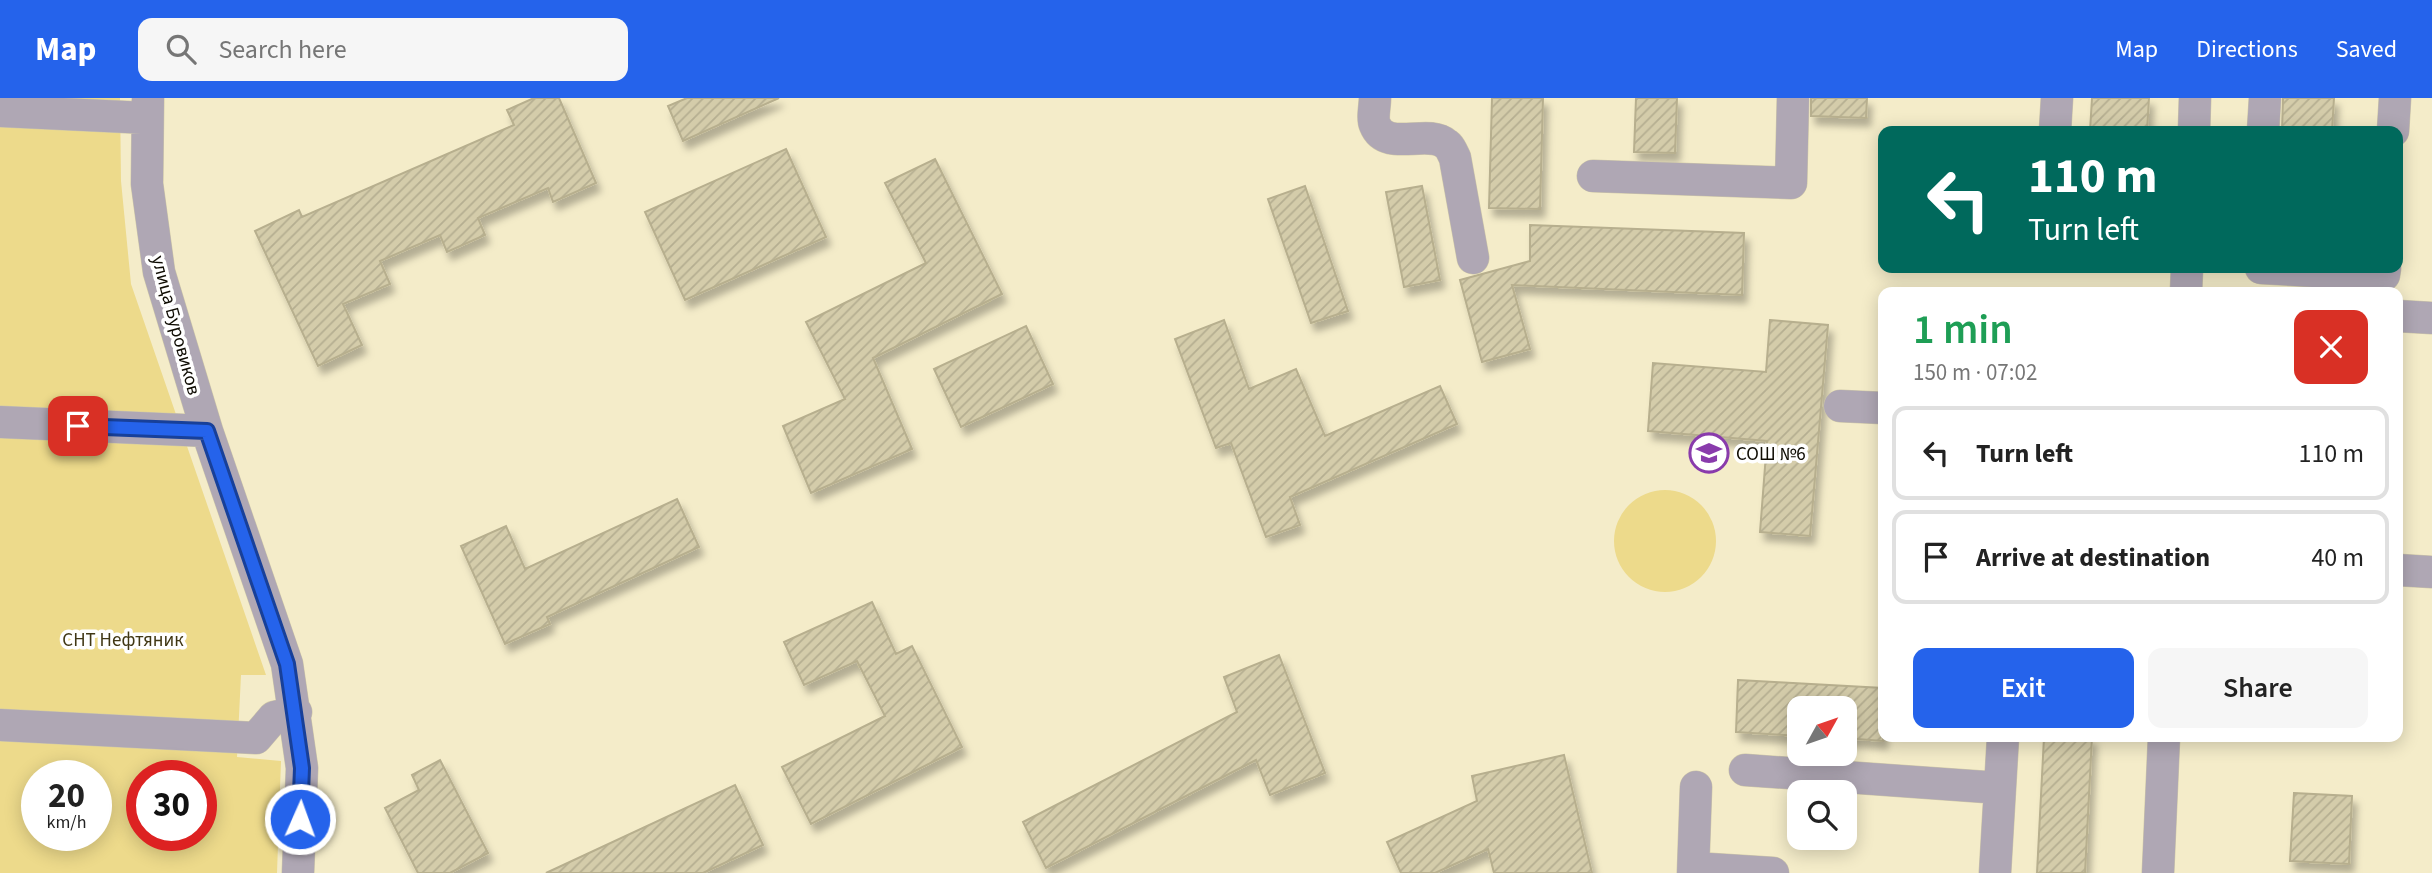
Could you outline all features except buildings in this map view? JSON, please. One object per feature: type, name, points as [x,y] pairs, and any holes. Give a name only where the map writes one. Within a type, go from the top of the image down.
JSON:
[{"type":"street","points":[[1375,98],[1374,124],[1382,135],[1394,139],[1436,139],[1447,144],[1455,158],[1473,258]]},
{"type":"street","points":[[1593,176],[1791,183],[1793,98]]},
{"type":"street","points":[[2054,126],[2057,98]]},
{"type":"street","points":[[2194,126],[2195,98]]},
{"type":"street","points":[[2263,126],[2265,98]]},
{"type":"street","points":[[2393,126],[2395,98]]},
{"type":"street","points":[[0,111],[147,108]]},
{"type":"street","name":"улица Буровиков","points":[[147,108],[147,184],[159,272],[207,431],[270,608],[287,664],[302,768],[298,873]]},
{"type":"street","points":[[2349,273],[2384,273]]},
{"type":"street","points":[[2403,316],[2432,318]]},
{"type":"street","points":[[1840,406],[1878,408]]},
{"type":"street","points":[[0,422],[207,431]]},
{"type":"street","points":[[2403,570],[2432,572]]},
{"type":"street","points":[[0,725],[256,738],[274,717],[296,712]]},
{"type":"street","points":[[1995,873],[2003,742]]},
{"type":"street","points":[[2158,873],[2164,742]]},
{"type":"street","points":[[1745,770],[2000,788]]},
{"type":"street","points":[[1696,787],[1694,871],[1773,873]]},
{"type":"green space","name":"СНТ Нефтяник","points":[[0,98],[120,98],[121,181],[131,284],[266,675],[241,675],[237,757],[281,761],[277,873],[0,873]]},
{"type":"green space","points":[[1665,490],[1685,493],[1708,512],[1713,521],[1716,541],[1713,561],[1694,584],[1685,589],[1665,592],[1645,589],[1622,570],[1617,561],[1614,541],[1617,521],[1636,498],[1645,493]]},
{"type":"place","name":"СОШ №6","points":[[1709,453]]},
{"type":"route","points":[[78,426],[207,431],[270,608],[287,664],[302,768],[300,819]]}]
